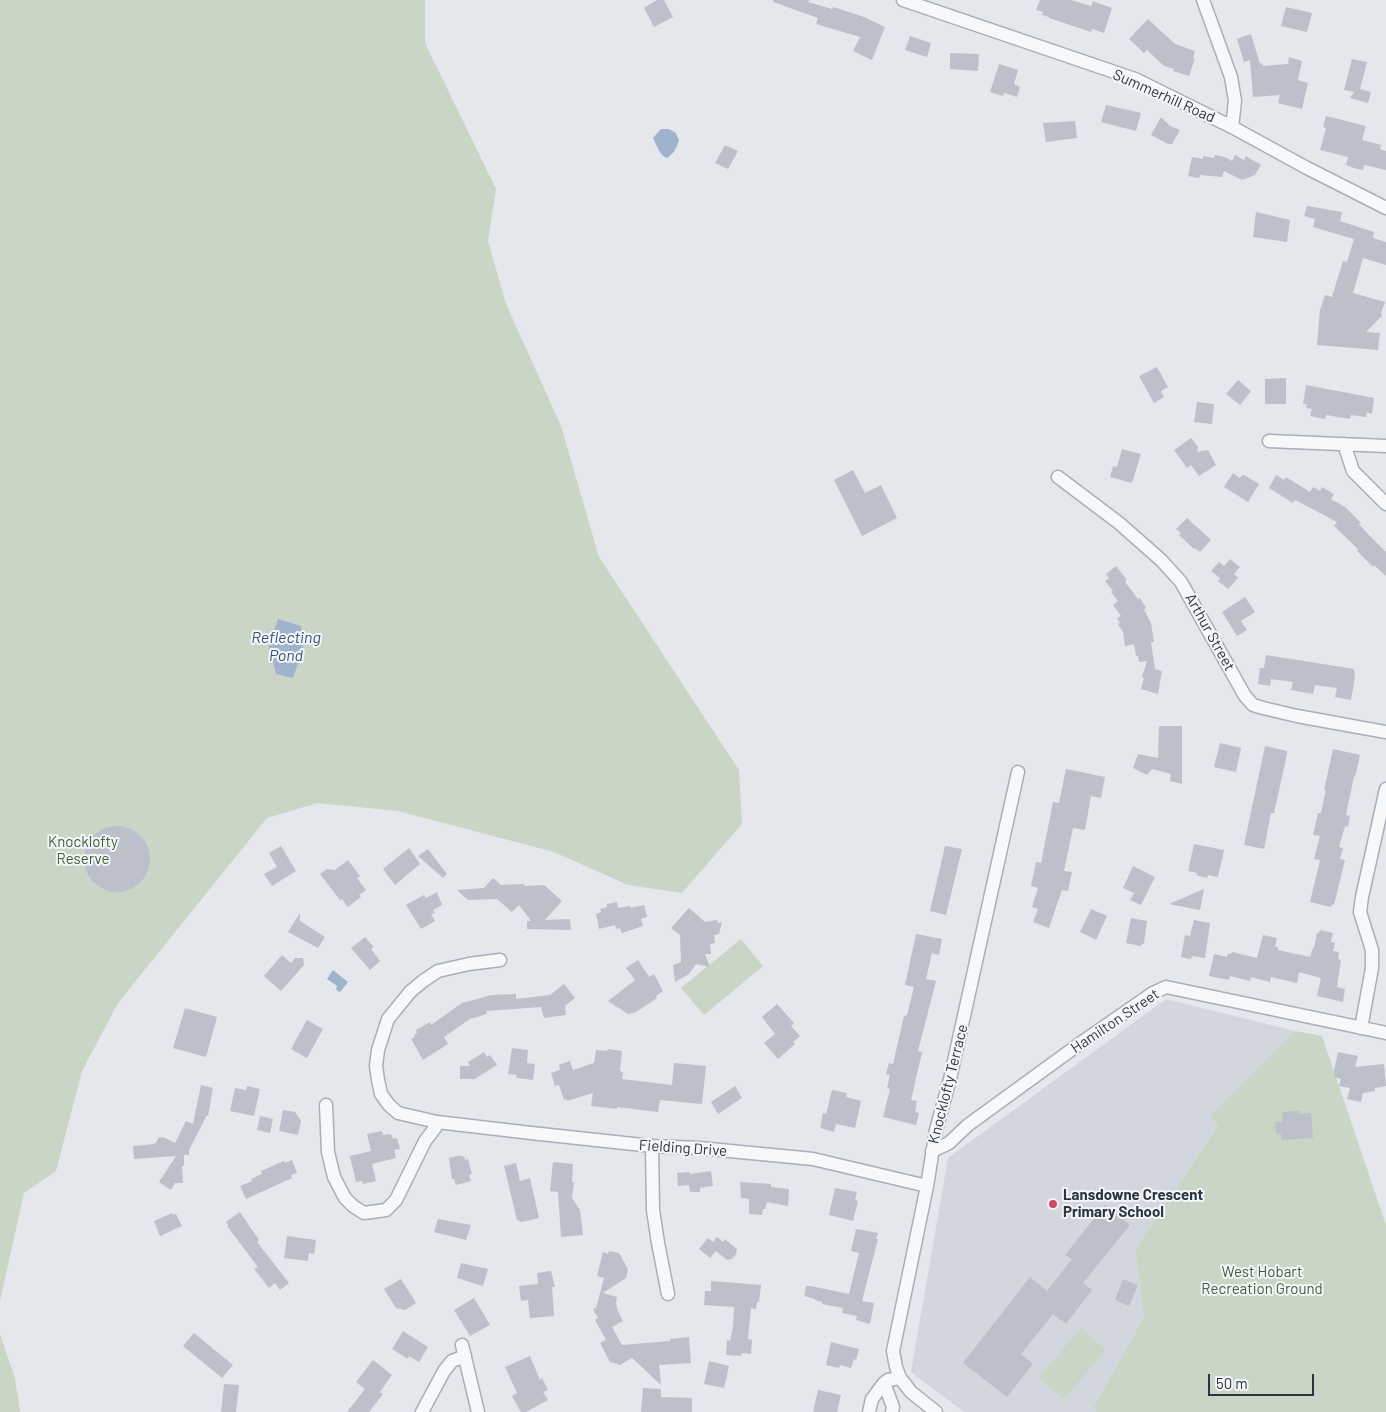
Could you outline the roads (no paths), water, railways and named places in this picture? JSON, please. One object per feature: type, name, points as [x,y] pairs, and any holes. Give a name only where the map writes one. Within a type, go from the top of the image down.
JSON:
[{"type":"street","name":"Summerhill Road","points":[[903,0],[1135,79],[1232,127],[1386,208]]},
{"type":"street","points":[[1203,0],[1231,77],[1235,101],[1235,115],[1232,127]]},
{"type":"street","points":[[1269,441],[1386,446]]},
{"type":"street","points":[[1344,444],[1353,471],[1386,504]]},
{"type":"street","name":"Arthur Street","points":[[1058,477],[1119,523],[1155,555],[1181,582],[1248,701],[1263,708],[1386,732]]},
{"type":"street","name":"Knocklofty Terrace","points":[[900,1378],[893,1351],[927,1186],[936,1130],[973,979],[1018,772]]},
{"type":"street","points":[[1361,1028],[1372,968],[1372,950],[1360,912],[1386,789]]},
{"type":"street","name":"Fielding Drive","points":[[500,960],[438,971],[422,981],[410,992],[388,1019],[382,1033],[376,1066],[381,1094],[398,1113],[437,1122],[652,1146],[699,1148],[813,1159],[927,1186]]},
{"type":"street","name":"Hamilton Street","points":[[932,1152],[949,1143],[968,1125],[1070,1051],[1153,993],[1166,987],[1386,1033]]},
{"type":"street","points":[[326,1105],[328,1152],[334,1177],[345,1198],[364,1213],[386,1210],[396,1200],[425,1141],[435,1128],[437,1122]]},
{"type":"street","points":[[652,1146],[653,1210],[668,1294]]},
{"type":"street","points":[[422,1412],[448,1366],[463,1351],[478,1412]]},
{"type":"street","points":[[869,1412],[872,1399],[884,1383],[888,1380],[900,1378],[911,1392],[936,1412]]},
{"type":"street","points":[[884,1383],[893,1408],[892,1412]]},
{"type":"water","points":[[661,129],[669,129],[676,133],[679,141],[674,152],[667,158],[659,151],[653,138]]},
{"type":"water","name":"Reflecting Pond","points":[[278,619],[301,626],[303,649],[293,678],[276,674],[269,646]]},
{"type":"water","points":[[333,970],[348,982],[339,992],[336,989],[337,986],[327,979]]},
{"type":"place","name":"Lansdowne Crescent Primary School","points":[[1053,1204]]},
{"type":"park label","name":"Knocklofty Reserve","points":[[83,850]]},
{"type":"park label","name":"West Hobart Recreation Ground","points":[[1262,1280]]}]
